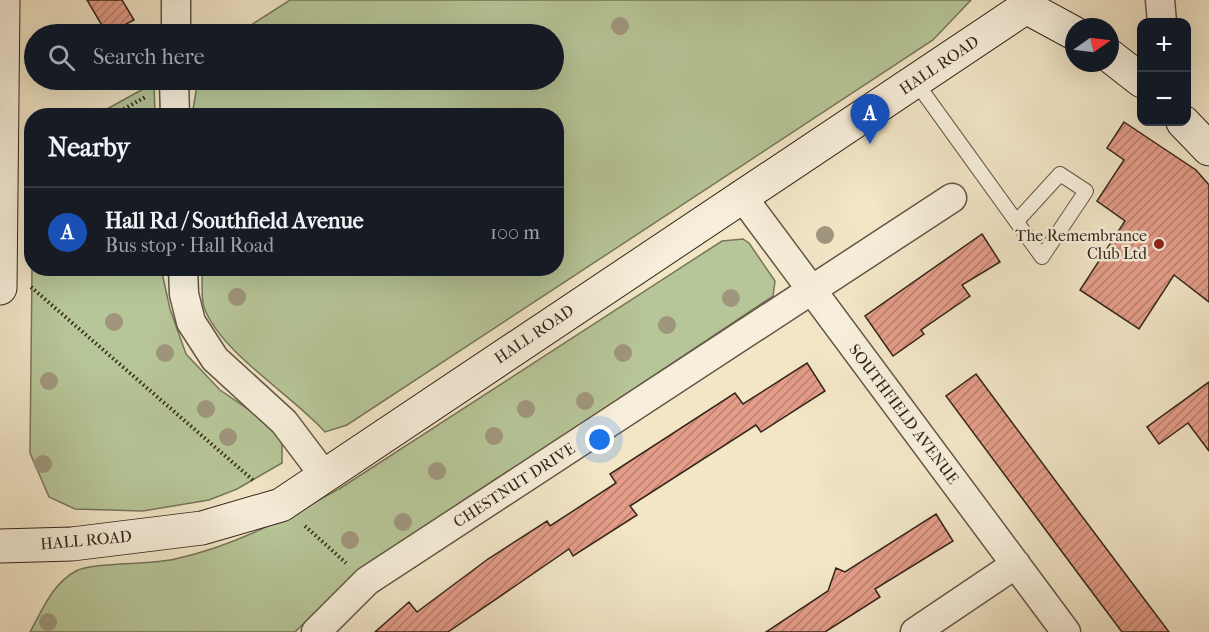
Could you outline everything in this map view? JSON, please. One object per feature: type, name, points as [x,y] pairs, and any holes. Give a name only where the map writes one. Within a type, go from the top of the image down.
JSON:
[{"type":"main road","points":[[3,0],[14,286]]},
{"type":"main road","points":[[1027,2],[1065,27]]},
{"type":"main road","name":"HALL ROAD","points":[[0,546],[72,544],[202,528],[281,505],[741,195],[915,81],[1027,2]]},
{"type":"main road","points":[[1119,64],[1137,77]]},
{"type":"main road","points":[[1189,126],[1209,149]]},
{"type":"street","points":[[176,0],[176,24]]},
{"type":"street","points":[[1160,0],[1162,18]]},
{"type":"street","points":[[175,90],[176,108]]},
{"type":"street","name":"SOUTHFIELD AVENUE","points":[[741,195],[1066,632]]},
{"type":"street","name":"CHESTNUT DRIVE","points":[[316,632],[367,581],[952,198]]},
{"type":"street","points":[[183,276],[184,294],[191,322],[215,359],[279,415],[324,475]]},
{"type":"street","points":[[915,632],[1016,564]]},
{"type":"lane","points":[[915,81],[1042,257],[1086,192],[1060,174],[1017,221]]},
{"type":"path","points":[[126,108],[157,90]]},
{"type":"path","points":[[14,286],[281,505],[367,581]]},
{"type":"green space","points":[[290,0],[971,0],[933,40],[347,425],[325,432],[243,359],[214,327],[203,306],[202,276],[564,276],[564,108],[193,108],[196,90],[564,90],[564,24],[253,24]]},
{"type":"green space","points":[[141,90],[154,90],[155,108],[109,108]]},
{"type":"green space","points":[[743,239],[749,243],[775,281],[773,296],[373,563],[330,598],[295,632],[30,632],[54,590],[76,571],[95,566],[175,559],[218,547],[280,520],[339,489],[722,241]]},
{"type":"green space","points":[[32,276],[163,276],[170,309],[186,354],[220,390],[270,424],[282,437],[282,463],[237,489],[209,500],[143,511],[75,509],[49,497],[30,453]]},
{"type":"building","points":[[87,0],[122,0],[134,20],[126,24],[101,24]]},
{"type":"building","name":"The Remembrance Club Ltd","points":[[1124,122],[1196,170],[1209,185],[1209,302],[1174,275],[1139,329],[1080,290],[1125,221],[1097,201],[1124,160],[1107,148]]},
{"type":"building","points":[[982,234],[1000,262],[962,285],[970,296],[921,330],[924,334],[893,356],[865,316]]},
{"type":"building","points":[[807,363],[825,391],[761,432],[756,425],[630,506],[637,515],[573,556],[569,549],[448,632],[375,632],[409,602],[417,612],[488,559],[547,521],[550,526],[616,483],[610,474],[735,393],[743,404]]},
{"type":"building","points":[[976,374],[1169,632],[1122,632],[1080,576],[946,396]]},
{"type":"building","points":[[1209,382],[1209,451],[1188,423],[1159,444],[1147,427]]},
{"type":"building","points":[[936,514],[953,541],[875,589],[880,597],[825,632],[766,632],[828,591],[836,568],[845,572]]},
{"type":"place","name":"Hall Rd / Southfield Avenue","points":[[870,144]]},
{"type":"place","name":"The Remembrance Club Ltd","points":[[1159,244]]}]
